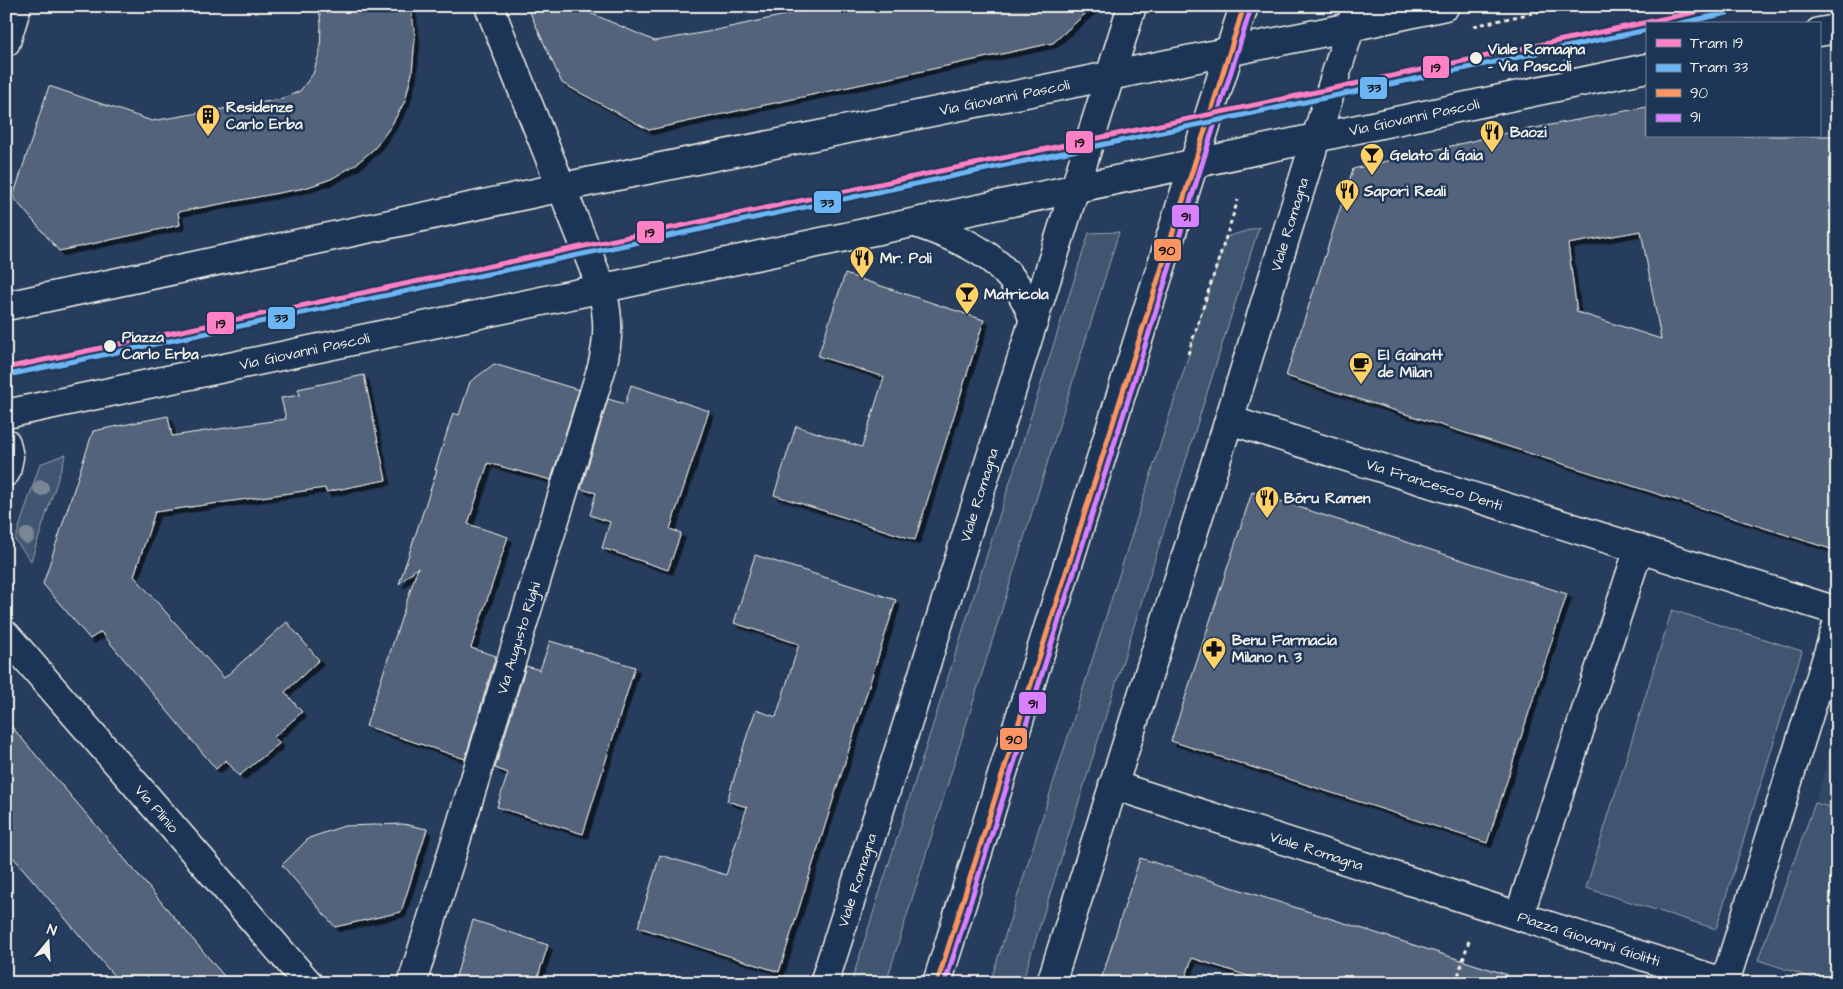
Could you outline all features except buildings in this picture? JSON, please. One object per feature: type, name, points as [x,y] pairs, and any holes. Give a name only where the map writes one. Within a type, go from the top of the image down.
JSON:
[{"type":"street","points":[[6,42],[17,6]]},
{"type":"street","points":[[489,6],[602,290]]},
{"type":"street","name":"Viale Romagna","points":[[824,983],[908,725],[1132,6]]},
{"type":"street","points":[[938,983],[1244,6]]},
{"type":"street","name":"Via Giovanni Pascoli","points":[[6,306],[562,187],[1229,52],[1354,17],[1445,6]]},
{"type":"street","name":"Viale Romagna","points":[[1051,983],[1354,17]]},
{"type":"street","points":[[1820,32],[1837,29]]},
{"type":"street","name":"Via Giovanni Pascoli","points":[[6,414],[602,290],[1646,68]]},
{"type":"street","points":[[916,222],[978,249],[1001,266],[1028,302],[1034,321]]},
{"type":"street","name":"Via Augusto Righi","points":[[412,983],[602,367],[608,328],[607,308],[602,290]]},
{"type":"street","name":"Via Francesco Denti","points":[[1229,420],[1639,548]]},
{"type":"street","points":[[6,443],[9,457],[6,472]]},
{"type":"street","points":[[1639,548],[1837,610]]},
{"type":"street","name":"Piazza Giovanni Giolitti","points":[[1639,548],[1519,916],[1725,983],[1837,625]]},
{"type":"street","name":"Via Plinio","points":[[6,635],[308,983]]},
{"type":"street","name":"Viale Romagna","points":[[1113,785],[1519,916]]},
{"type":"path","points":[[1188,354],[1238,200]]},
{"type":"path","points":[[1456,983],[1481,903]]},
{"type":"shaded area","points":[[1259,227],[1022,983],[990,983],[1226,237]]},
{"type":"shaded area","points":[[1119,232],[886,983],[851,983],[1089,233]]},
{"type":"shaded area","points":[[66,454],[31,561],[15,540],[40,464]]},
{"type":"shaded area","points":[[1672,610],[1802,651],[1716,929],[1586,888]]},
{"type":"shaded area","points":[[1837,728],[1837,809],[1815,803]]},
{"type":"shaded area","points":[[1815,803],[1837,809],[1837,983],[1828,983],[1758,960]]},
{"type":"tram line","name":"19","points":[[1648,22],[1724,6]]},
{"type":"tram line","name":"33","points":[[1686,22],[1727,13]]},
{"type":"tram line","name":"19","points":[[6,368],[1646,22]]},
{"type":"tram line","name":"33","points":[[8,375],[1646,30]]},
{"type":"transit line","name":"90","points":[[937,983],[1244,6]]},
{"type":"transit line","name":"91","points":[[945,983],[1251,8]]},
{"type":"place","name":"Viale Romagna - Via Pascoli","points":[[1476,58]]},
{"type":"place","name":"Residenze Carlo Erba","points":[[208,137]]},
{"type":"place","name":"Baozi","points":[[1492,153]]},
{"type":"place","name":"Gelato di Gaia","points":[[1372,176]]},
{"type":"place","name":"Sapori Reali","points":[[1347,212]]},
{"type":"place","name":"Mr. Poli","points":[[862,279]]},
{"type":"place","name":"Matricola","points":[[967,315]]},
{"type":"place","name":"Piazza Carlo Erba","points":[[110,346]]},
{"type":"place","name":"El Gainatt de Milan","points":[[1361,385]]},
{"type":"place","name":"Bōru Ramen","points":[[1267,519]]},
{"type":"place","name":"Benu Farmacia Milano n. 3","points":[[1214,670]]}]
